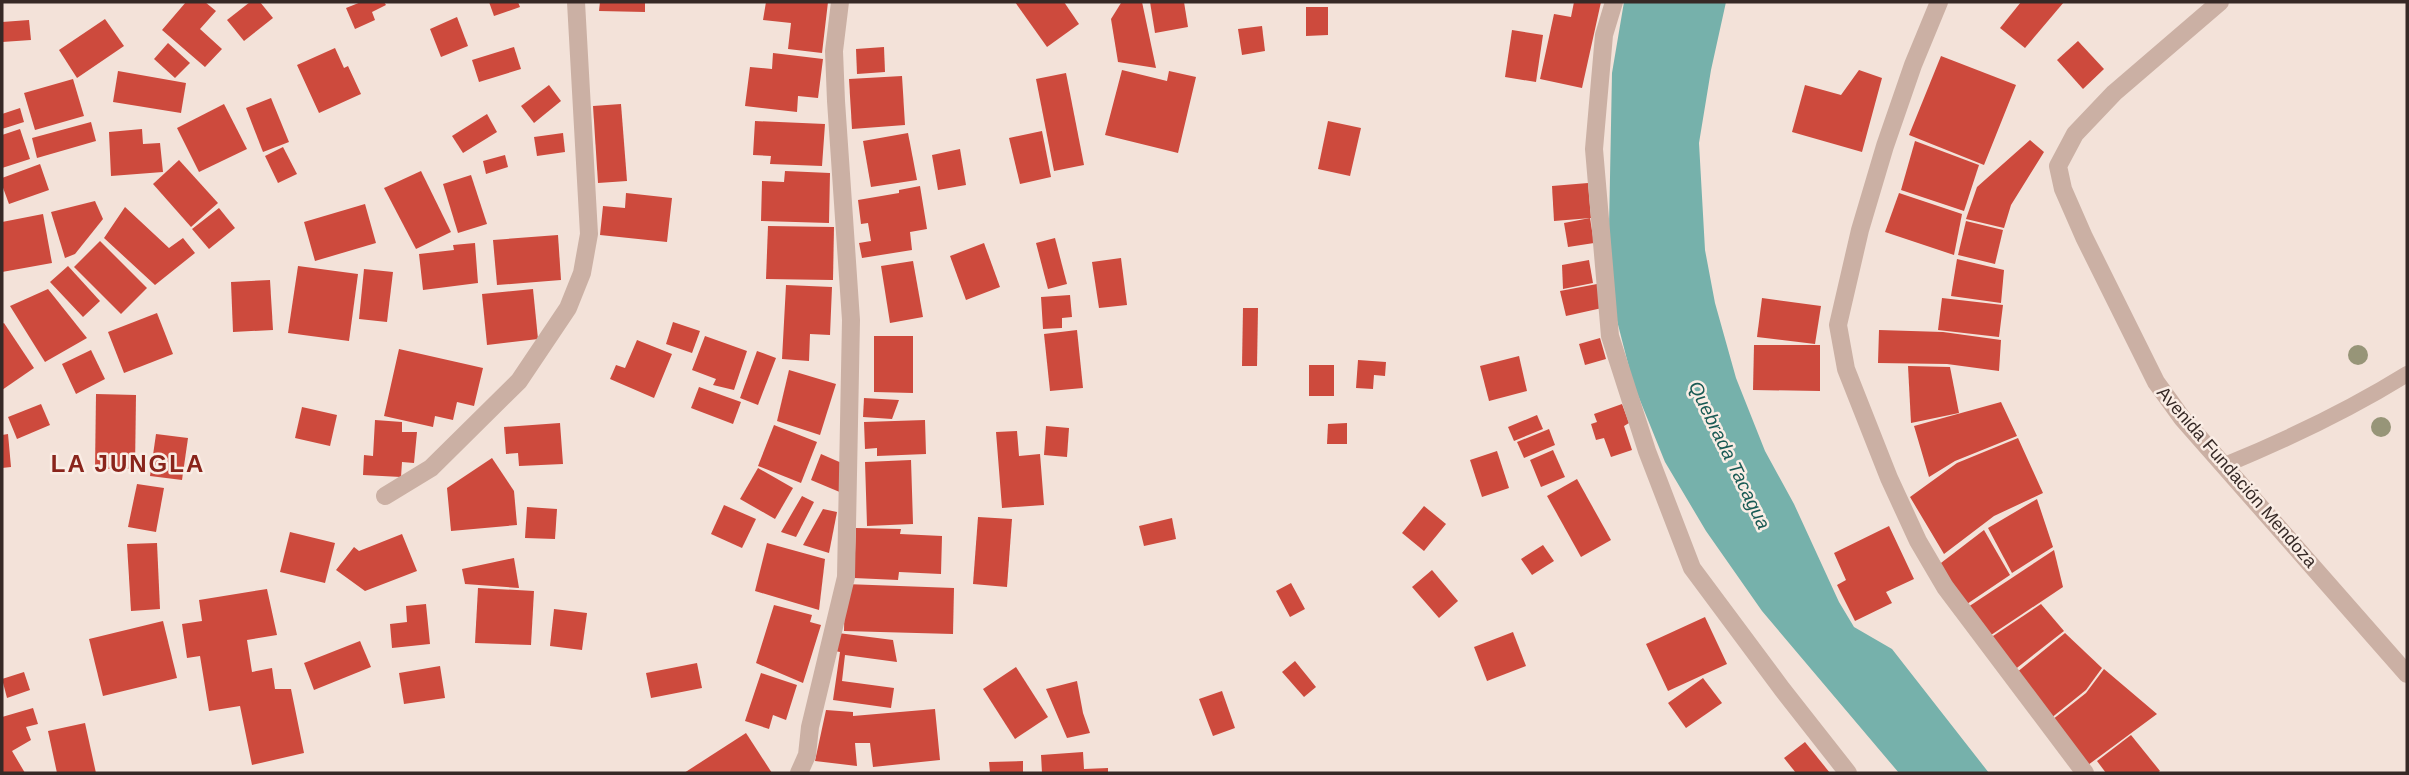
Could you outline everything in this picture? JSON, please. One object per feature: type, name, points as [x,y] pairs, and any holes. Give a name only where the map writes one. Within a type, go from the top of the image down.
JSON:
[{"type":"street","points":[[384,496],[431,468],[519,381],[568,308],[582,273],[589,234],[576,2]]},
{"type":"street","points":[[799,773],[807,755],[810,727],[846,577],[851,320],[835,101],[834,51],[840,2]]},
{"type":"street","points":[[1614,2],[1604,35],[1594,149],[1610,336],[1647,451],[1692,568],[1848,773]]},
{"type":"street","points":[[1940,2],[1913,65],[1860,230],[1839,325],[1846,369],[1889,478],[1918,541],[1945,587],[2085,773]]},
{"type":"street","name":"Avenida Fundación Mendoza","points":[[2220,2],[2114,93],[2075,134],[2058,166],[2063,189],[2156,382],[2182,418],[2407,674]]},
{"type":"lane","points":[[2225,466],[2360,403],[2407,374]]},
{"type":"water","name":"Quebrada Tacagua","points":[[1624,2],[1726,2],[1699,143],[1705,250],[1715,303],[1736,378],[1765,451],[1794,504],[1839,602],[1854,627],[1892,649],[1989,773],[1899,773],[1762,611],[1706,531],[1665,462],[1633,383],[1614,309],[1609,229],[1612,73]]},
{"type":"building","points":[[186,2],[205,2],[216,11],[200,29],[222,49],[205,67],[162,30]]},
{"type":"building","points":[[250,2],[260,2],[273,18],[244,41],[227,20]]},
{"type":"building","points":[[361,2],[384,2],[386,5],[372,12],[375,20],[355,29],[346,8]]},
{"type":"building","points":[[489,2],[518,2],[520,7],[494,16]]},
{"type":"building","points":[[600,2],[645,2],[645,12],[599,11]]},
{"type":"building","points":[[766,2],[828,2],[822,53],[788,49],[791,23],[763,20]]},
{"type":"building","points":[[1015,2],[1064,2],[1079,24],[1047,47]]},
{"type":"building","points":[[1142,2],[1156,68],[1118,62],[1111,19],[1121,3]]},
{"type":"building","points":[[1150,2],[1184,2],[1188,27],[1155,33]]},
{"type":"building","points":[[1574,2],[1601,2],[1582,88],[1540,79],[1554,14],[1571,17]]},
{"type":"building","points":[[2021,2],[2064,2],[2025,48],[2000,28]]},
{"type":"building","points":[[1306,7],[1328,7],[1328,35],[1306,36]]},
{"type":"building","points":[[457,17],[468,46],[441,57],[430,29]]},
{"type":"building","points":[[105,19],[124,46],[77,78],[59,50]]},
{"type":"building","points":[[29,20],[31,40],[2,42],[2,22]]},
{"type":"building","points":[[1262,26],[1265,51],[1242,55],[1238,29]]},
{"type":"building","points":[[1512,30],[1543,35],[1536,82],[1505,77]]},
{"type":"building","points":[[2078,41],[2104,69],[2083,89],[2057,60]]},
{"type":"building","points":[[168,43],[190,63],[175,78],[154,59]]},
{"type":"building","points":[[514,47],[521,69],[479,82],[472,60]]},
{"type":"building","points":[[884,47],[885,72],[857,74],[856,49]]},
{"type":"building","points":[[335,48],[344,68],[348,66],[361,94],[319,113],[297,65]]},
{"type":"building","points":[[773,53],[823,59],[818,98],[798,96],[797,112],[745,106],[750,67],[772,69]]},
{"type":"building","points":[[1941,56],[2016,85],[1984,165],[1909,135]]},
{"type":"building","points":[[1122,70],[1167,81],[1169,71],[1196,77],[1178,153],[1105,135]]},
{"type":"building","points":[[1859,70],[1882,78],[1862,152],[1792,132],[1805,85],[1841,95]]},
{"type":"building","points":[[118,71],[186,83],[181,113],[113,102]]},
{"type":"building","points":[[1066,73],[1084,165],[1054,171],[1036,79]]},
{"type":"building","points":[[902,76],[905,125],[852,129],[849,79]]},
{"type":"building","points":[[73,79],[84,116],[35,130],[24,93]]},
{"type":"building","points":[[549,85],[561,101],[534,123],[521,106]]},
{"type":"building","points":[[271,98],[289,142],[263,152],[246,108]]},
{"type":"building","points":[[224,104],[247,149],[199,172],[177,128]]},
{"type":"building","points":[[621,104],[627,181],[598,183],[593,106]]},
{"type":"building","points":[[20,108],[24,122],[2,129],[2,114]]},
{"type":"building","points":[[487,114],[497,132],[463,153],[452,136]]},
{"type":"building","points":[[755,121],[825,124],[822,166],[770,164],[771,156],[753,155]]},
{"type":"building","points":[[1328,121],[1361,128],[1350,176],[1318,169]]},
{"type":"building","points":[[91,122],[96,141],[37,158],[32,138]]},
{"type":"building","points":[[20,129],[30,159],[2,168],[2,135]]},
{"type":"building","points":[[142,129],[143,144],[160,143],[163,172],[111,176],[109,132]]},
{"type":"building","points":[[1042,131],[1051,177],[1020,184],[1009,138]]},
{"type":"building","points":[[563,133],[565,152],[537,156],[534,137]]},
{"type":"building","points":[[908,133],[917,180],[871,187],[863,141]]},
{"type":"building","points":[[2030,140],[2044,152],[2011,205],[2004,228],[1966,219],[1977,187]]},
{"type":"building","points":[[1915,141],[1979,165],[1964,211],[1901,190]]},
{"type":"building","points":[[283,147],[297,174],[278,183],[265,156]]},
{"type":"building","points":[[960,149],[966,185],[938,190],[932,155]]},
{"type":"building","points":[[505,155],[508,167],[486,174],[483,161]]},
{"type":"building","points":[[179,160],[218,203],[191,227],[153,184]]},
{"type":"building","points":[[40,164],[49,190],[9,204],[2,178]]},
{"type":"building","points":[[421,171],[451,232],[416,249],[384,188]]},
{"type":"building","points":[[785,171],[830,173],[829,223],[761,221],[762,181],[784,182]]},
{"type":"building","points":[[471,175],[487,224],[458,233],[443,184]]},
{"type":"building","points":[[1588,183],[1591,218],[1554,221],[1552,186]]},
{"type":"building","points":[[920,186],[927,229],[910,232],[912,250],[862,258],[859,243],[871,241],[868,223],[861,224],[858,200],[899,193],[899,190]]},
{"type":"building","points":[[626,193],[672,198],[667,242],[600,235],[603,206],[625,208]]},
{"type":"building","points":[[1899,193],[1962,214],[1954,255],[1885,232]]},
{"type":"building","points":[[95,201],[103,219],[75,254],[65,258],[51,212]]},
{"type":"building","points":[[365,204],[376,243],[315,261],[304,222]]},
{"type":"building","points":[[125,207],[169,248],[183,238],[195,253],[155,285],[104,238]]},
{"type":"building","points":[[219,208],[235,228],[209,249],[192,229]]},
{"type":"building","points":[[43,214],[52,263],[2,272],[2,222]]},
{"type":"building","points":[[1590,218],[1594,243],[1568,247],[1564,223]]},
{"type":"building","points":[[1966,221],[2003,230],[1995,264],[1958,255]]},
{"type":"building","points":[[768,226],[834,227],[833,280],[766,279]]},
{"type":"building","points":[[558,235],[561,280],[497,285],[493,240]]},
{"type":"building","points":[[1055,238],[1067,284],[1048,289],[1036,243]]},
{"type":"building","points":[[100,241],[147,288],[121,314],[74,267]]},
{"type":"building","points":[[475,243],[478,283],[423,290],[419,254],[454,250],[453,245]]},
{"type":"building","points":[[984,243],[1000,287],[966,300],[950,256]]},
{"type":"building","points":[[1121,258],[1127,305],[1099,308],[1092,262]]},
{"type":"building","points":[[1957,259],[2004,270],[2001,303],[1951,296]]},
{"type":"building","points":[[1589,260],[1593,283],[1563,289],[1562,265]]},
{"type":"building","points":[[913,261],[923,317],[890,323],[881,266]]},
{"type":"building","points":[[68,266],[100,301],[83,317],[50,282]]},
{"type":"building","points":[[298,266],[358,274],[349,341],[288,333]]},
{"type":"building","points":[[364,269],[393,272],[387,322],[359,319]]},
{"type":"building","points":[[270,280],[273,330],[233,332],[231,282]]},
{"type":"building","points":[[1597,284],[1602,308],[1566,316],[1560,291]]},
{"type":"building","points":[[786,285],[832,287],[830,335],[810,334],[809,361],[782,359]]},
{"type":"building","points":[[48,289],[87,338],[45,362],[10,306]]},
{"type":"building","points":[[533,289],[538,339],[487,345],[482,294]]},
{"type":"building","points":[[1070,295],[1072,317],[1062,318],[1062,328],[1043,329],[1041,297]]},
{"type":"building","points":[[1762,298],[1821,306],[1815,344],[1757,337]]},
{"type":"building","points":[[1942,298],[2003,305],[1999,337],[1938,330]]},
{"type":"building","points":[[1243,308],[1258,308],[1257,366],[1242,366]]},
{"type":"building","points":[[157,313],[173,354],[124,373],[108,332]]},
{"type":"building","points":[[673,322],[700,331],[692,353],[666,344]]},
{"type":"building","points":[[4,323],[34,368],[2,390],[2,324]]},
{"type":"building","points":[[1077,330],[1083,388],[1050,391],[1044,334]]},
{"type":"building","points":[[1879,330],[1943,332],[2001,340],[1999,371],[1947,364],[1878,363]]},
{"type":"building","points":[[705,336],[747,351],[734,390],[713,385],[716,379],[692,370]]},
{"type":"building","points":[[874,336],[913,336],[913,393],[874,392]]},
{"type":"building","points":[[1600,338],[1606,359],[1585,365],[1579,344]]},
{"type":"building","points":[[637,340],[672,354],[654,398],[610,379],[616,365],[625,368]]},
{"type":"building","points":[[1754,345],[1820,345],[1820,391],[1753,390]]},
{"type":"building","points":[[399,349],[483,368],[474,406],[457,402],[453,420],[435,416],[433,427],[384,416]]},
{"type":"building","points":[[91,350],[105,379],[76,394],[62,364]]},
{"type":"building","points":[[757,351],[776,358],[758,405],[740,398]]},
{"type":"building","points":[[1519,356],[1527,391],[1489,401],[1480,366]]},
{"type":"building","points":[[1358,360],[1386,362],[1385,376],[1374,375],[1373,389],[1356,388]]},
{"type":"building","points":[[1309,365],[1334,365],[1334,396],[1309,396]]},
{"type":"building","points":[[1908,366],[1950,367],[1959,413],[1911,423]]},
{"type":"building","points":[[789,370],[836,384],[820,435],[777,421]]},
{"type":"building","points":[[699,387],[741,402],[733,424],[691,408]]},
{"type":"building","points":[[96,394],[136,395],[135,469],[95,469]]},
{"type":"building","points":[[864,398],[899,400],[892,419],[863,417]]},
{"type":"building","points":[[2001,402],[2017,436],[1955,461],[1929,477],[1914,426]]},
{"type":"building","points":[[41,404],[50,425],[17,439],[8,417]]},
{"type":"building","points":[[1622,404],[1629,423],[1624,426],[1632,450],[1611,457],[1604,438],[1596,440],[1591,424],[1597,422],[1594,414]]},
{"type":"building","points":[[302,407],[337,415],[330,446],[295,438]]},
{"type":"building","points":[[1537,415],[1543,429],[1514,441],[1508,427]]},
{"type":"building","points":[[375,420],[402,422],[402,432],[417,432],[414,463],[402,462],[401,477],[363,475],[364,455],[373,456]]},
{"type":"building","points":[[925,420],[926,454],[877,456],[877,448],[865,449],[864,422]]},
{"type":"building","points":[[560,423],[563,464],[519,466],[518,453],[506,454],[504,427]]},
{"type":"building","points":[[1347,423],[1347,444],[1327,444],[1328,424]]},
{"type":"building","points":[[774,425],[817,442],[801,483],[758,466]]},
{"type":"building","points":[[1046,426],[1069,428],[1067,457],[1044,455]]},
{"type":"building","points":[[1549,429],[1555,445],[1524,458],[1517,442]]},
{"type":"building","points":[[1017,431],[1019,456],[1040,454],[1044,505],[1002,508],[996,432]]},
{"type":"building","points":[[8,434],[11,467],[2,468],[2,435]]},
{"type":"building","points":[[156,434],[188,438],[182,480],[150,476]]},
{"type":"building","points":[[2018,438],[2043,493],[1994,516],[1944,554],[1910,497],[1957,463]]},
{"type":"building","points":[[1553,450],[1565,477],[1541,487],[1530,460]]},
{"type":"building","points":[[1497,451],[1509,488],[1482,497],[1470,460]]},
{"type":"building","points":[[821,454],[844,464],[842,493],[811,480]]},
{"type":"building","points":[[492,458],[514,491],[517,525],[451,531],[447,488]]},
{"type":"building","points":[[911,460],[913,524],[867,526],[865,462]]},
{"type":"building","points":[[758,468],[793,488],[775,519],[740,499]]},
{"type":"building","points":[[1577,479],[1611,540],[1581,557],[1547,496]]},
{"type":"building","points":[[137,484],[164,488],[156,532],[128,527]]},
{"type":"building","points":[[802,496],[814,502],[796,537],[781,532]]},
{"type":"building","points":[[2037,499],[2053,547],[2012,573],[1988,528]]},
{"type":"building","points":[[724,505],[756,519],[742,548],[711,534]]},
{"type":"building","points":[[1424,506],[1446,524],[1424,551],[1402,533]]},
{"type":"building","points":[[527,507],[557,509],[555,539],[525,538]]},
{"type":"building","points":[[823,509],[837,512],[829,553],[803,545]]},
{"type":"building","points":[[978,517],[1012,519],[1007,587],[973,584]]},
{"type":"building","points":[[1172,518],[1176,539],[1144,546],[1139,526]]},
{"type":"building","points":[[1889,526],[1914,579],[1886,592],[1892,603],[1855,621],[1837,585],[1846,580],[1834,553]]},
{"type":"building","points":[[856,528],[901,529],[900,534],[942,536],[941,574],[899,572],[898,580],[854,578]]},
{"type":"building","points":[[1984,530],[2010,575],[1964,606],[1937,566]]},
{"type":"building","points":[[290,532],[335,543],[325,583],[280,572]]},
{"type":"building","points":[[402,534],[417,571],[365,591],[336,570],[354,547],[359,551]]},
{"type":"building","points":[[157,543],[160,609],[131,611],[127,544]]},
{"type":"building","points":[[767,543],[825,559],[819,610],[755,591]]},
{"type":"building","points":[[1543,545],[1554,561],[1532,575],[1521,559]]},
{"type":"building","points":[[2054,550],[2063,587],[1988,637],[1968,607]]},
{"type":"building","points":[[514,558],[519,588],[465,584],[462,569]]},
{"type":"building","points":[[1432,570],[1458,601],[1439,618],[1412,587]]},
{"type":"building","points":[[1291,583],[1305,609],[1290,617],[1276,591]]},
{"type":"building","points":[[845,584],[954,588],[953,634],[844,631]]},
{"type":"building","points":[[478,588],[534,591],[531,645],[475,643]]},
{"type":"building","points":[[267,589],[277,635],[247,640],[252,672],[272,668],[275,689],[291,689],[304,753],[252,765],[240,706],[209,711],[200,656],[187,658],[182,624],[202,621],[199,600]]},
{"type":"building","points":[[426,604],[430,644],[392,648],[390,624],[407,622],[406,606]]},
{"type":"building","points":[[2041,604],[2064,631],[2013,671],[1990,638]]},
{"type":"building","points":[[774,605],[812,615],[810,622],[821,625],[803,683],[756,663]]},
{"type":"building","points":[[554,609],[587,613],[582,650],[550,646]]},
{"type":"building","points":[[1705,617],[1727,664],[1668,691],[1646,644]]},
{"type":"building","points":[[163,621],[177,678],[103,696],[89,639]]},
{"type":"building","points":[[1513,632],[1526,666],[1487,681],[1474,647]]},
{"type":"building","points":[[838,633],[893,640],[897,662],[845,655],[842,681],[894,688],[891,708],[833,700],[840,652],[835,651]]},
{"type":"building","points":[[2065,633],[2102,668],[2086,690],[2050,719],[2016,673]]},
{"type":"building","points":[[360,641],[371,667],[314,690],[304,663]]},
{"type":"building","points":[[1295,661],[1316,687],[1304,697],[1282,672]]},
{"type":"building","points":[[697,663],[702,688],[651,698],[646,673]]},
{"type":"building","points":[[440,666],[445,698],[404,704],[399,673]]},
{"type":"building","points":[[1016,667],[1048,717],[1015,739],[983,689]]},
{"type":"building","points":[[2104,669],[2157,714],[2088,765],[2052,720],[2086,693]]},
{"type":"building","points":[[24,672],[30,690],[7,698],[2,679]]},
{"type":"building","points":[[761,673],[797,685],[786,720],[773,715],[769,729],[745,721]]},
{"type":"building","points":[[1703,678],[1722,703],[1686,728],[1668,703]]},
{"type":"building","points":[[1077,681],[1090,733],[1067,738],[1046,689]]},
{"type":"building","points":[[1222,691],[1235,728],[1213,736],[1199,699]]},
{"type":"building","points":[[33,708],[38,724],[26,727],[31,740],[12,751],[25,773],[2,773],[2,717]]},
{"type":"building","points":[[935,709],[940,760],[873,767],[870,743],[855,743],[857,766],[815,761],[826,710],[853,712],[853,716]]},
{"type":"building","points":[[85,723],[96,773],[57,773],[48,731]]},
{"type":"building","points":[[746,733],[772,773],[684,773]]},
{"type":"building","points":[[2131,735],[2160,771],[2106,773],[2097,761]]},
{"type":"building","points":[[1805,742],[1830,773],[1796,773],[1784,758]]},
{"type":"building","points":[[1083,752],[1084,769],[1108,768],[1108,773],[1042,773],[1041,755]]},
{"type":"building","points":[[1023,761],[1023,773],[990,773],[989,762]]},
{"type":"district","name":"LA JUNGLA","points":[[128,464]]}]
